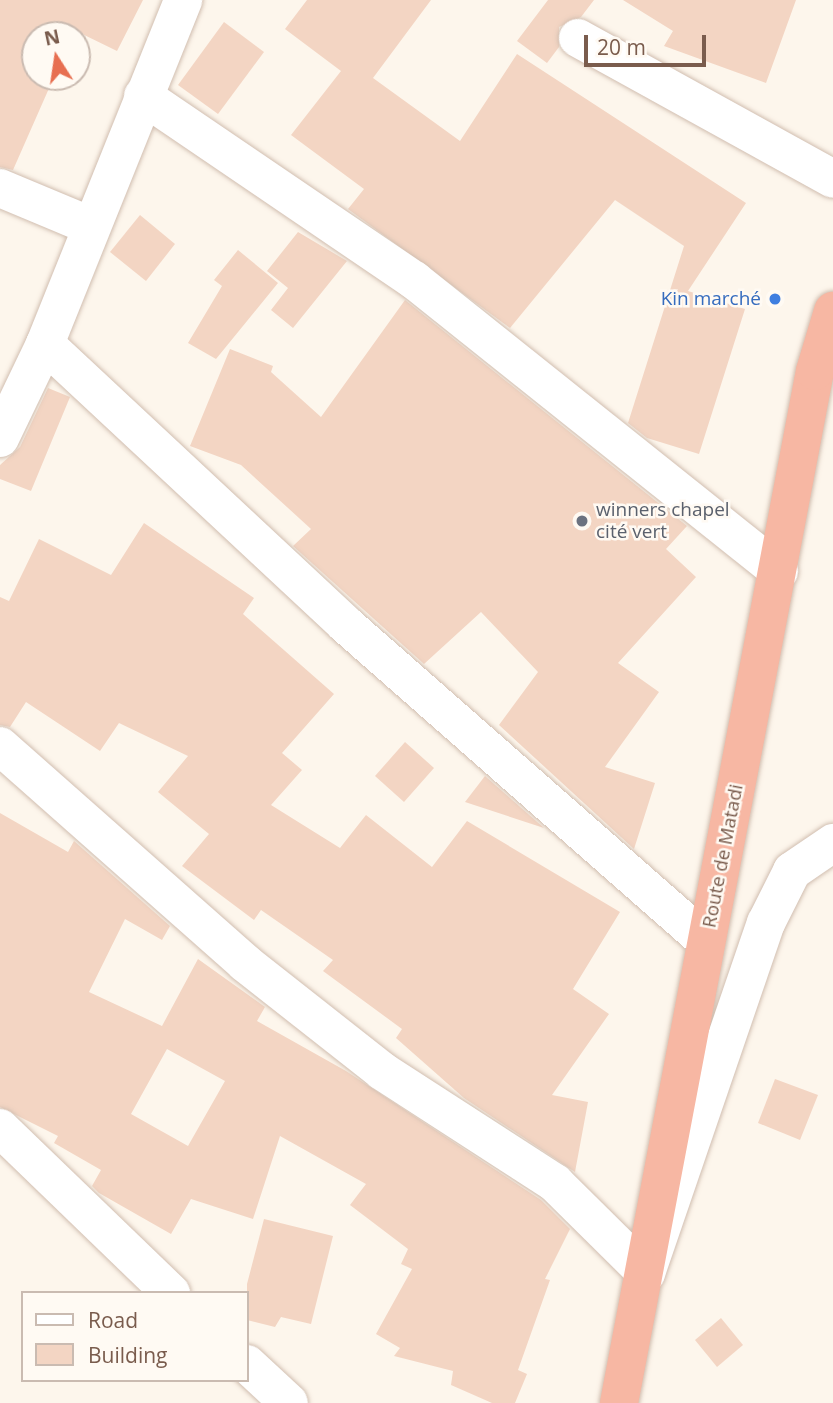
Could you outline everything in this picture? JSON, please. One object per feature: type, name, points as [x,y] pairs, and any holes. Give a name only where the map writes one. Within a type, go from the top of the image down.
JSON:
[{"type":"highway","name":"Route de Matadi","points":[[619,1403],[646,1273],[706,941],[779,571],[815,371],[833,311]]},
{"type":"street","points":[[0,438],[45,344],[183,0]]},
{"type":"street","points":[[578,38],[833,179]]},
{"type":"street","points":[[143,96],[414,280],[779,571]]},
{"type":"street","points":[[0,188],[91,226]]},
{"type":"street","points":[[45,344],[345,624],[706,941]]},
{"type":"street","points":[[0,747],[137,861],[245,963],[382,1071],[555,1183],[646,1273],[766,923],[792,871],[833,842]]},
{"type":"street","points":[[0,1128],[169,1291]]},
{"type":"street","points":[[248,1365],[289,1403]]},
{"type":"building","points":[[0,0],[143,0],[117,51],[91,38],[91,21],[21,21],[21,91],[48,91],[13,170],[0,167]]},
{"type":"building","points":[[307,0],[431,0],[373,78],[460,141],[517,54],[746,203],[688,291],[745,309],[699,454],[647,438],[628,423],[684,246],[615,200],[510,328],[348,209],[364,189],[291,135],[341,71],[285,29]]},
{"type":"building","points":[[548,0],[594,0],[581,17],[559,27],[559,47],[547,63],[517,41]]},
{"type":"building","points":[[623,0],[796,0],[766,83],[664,46],[673,31]]},
{"type":"building","points":[[224,22],[264,52],[218,114],[178,85]]},
{"type":"building","points":[[140,215],[175,244],[146,281],[110,252]]},
{"type":"building","points":[[298,232],[347,261],[293,328],[271,310],[288,288],[267,271]]},
{"type":"building","points":[[238,250],[278,283],[216,359],[188,343],[222,286],[214,280]]},
{"type":"building","points":[[405,300],[687,526],[666,549],[696,577],[618,663],[659,692],[605,767],[655,783],[634,849],[499,725],[538,672],[481,612],[424,664],[293,546],[311,529],[241,465],[190,446],[230,349],[273,366],[271,372],[321,417]]},
{"type":"building","points":[[48,388],[70,397],[31,491],[0,479],[0,465],[20,447]]},
{"type":"building","points":[[144,523],[254,598],[243,614],[334,694],[282,753],[302,770],[271,805],[340,848],[366,815],[432,867],[467,821],[620,912],[573,989],[609,1014],[552,1095],[588,1102],[575,1172],[464,1098],[396,1038],[402,1029],[323,971],[333,960],[261,910],[254,920],[182,866],[209,834],[158,792],[188,756],[119,723],[100,751],[26,702],[10,727],[0,725],[0,597],[9,601],[39,539],[111,575]]},
{"type":"building","points":[[405,742],[434,768],[404,802],[375,776]]},
{"type":"building","points":[[485,776],[544,828],[465,802]]},
{"type":"building","points":[[0,813],[68,852],[74,841],[170,926],[162,940],[125,919],[89,992],[162,1026],[198,959],[265,1007],[257,1021],[346,1071],[541,1200],[570,1229],[545,1279],[550,1280],[518,1370],[527,1374],[515,1403],[492,1403],[451,1385],[453,1371],[394,1356],[400,1348],[376,1334],[412,1269],[401,1264],[408,1249],[350,1205],[366,1184],[280,1136],[253,1219],[191,1199],[171,1234],[99,1193],[92,1186],[101,1170],[54,1143],[58,1136],[0,1107]],"holes":[[[167,1049],[225,1081],[188,1146],[131,1114]]]},
{"type":"building","points":[[775,1079],[818,1095],[800,1140],[758,1123]]},
{"type":"building","points":[[264,1219],[333,1236],[311,1324],[281,1317],[275,1327],[248,1320],[247,1284]]},
{"type":"building","points":[[721,1318],[743,1345],[717,1367],[695,1340]]},
{"type":"place","name":"Kin marché","points":[[775,299]]},
{"type":"place","name":"winners chapel cité vert","points":[[582,521]]}]
